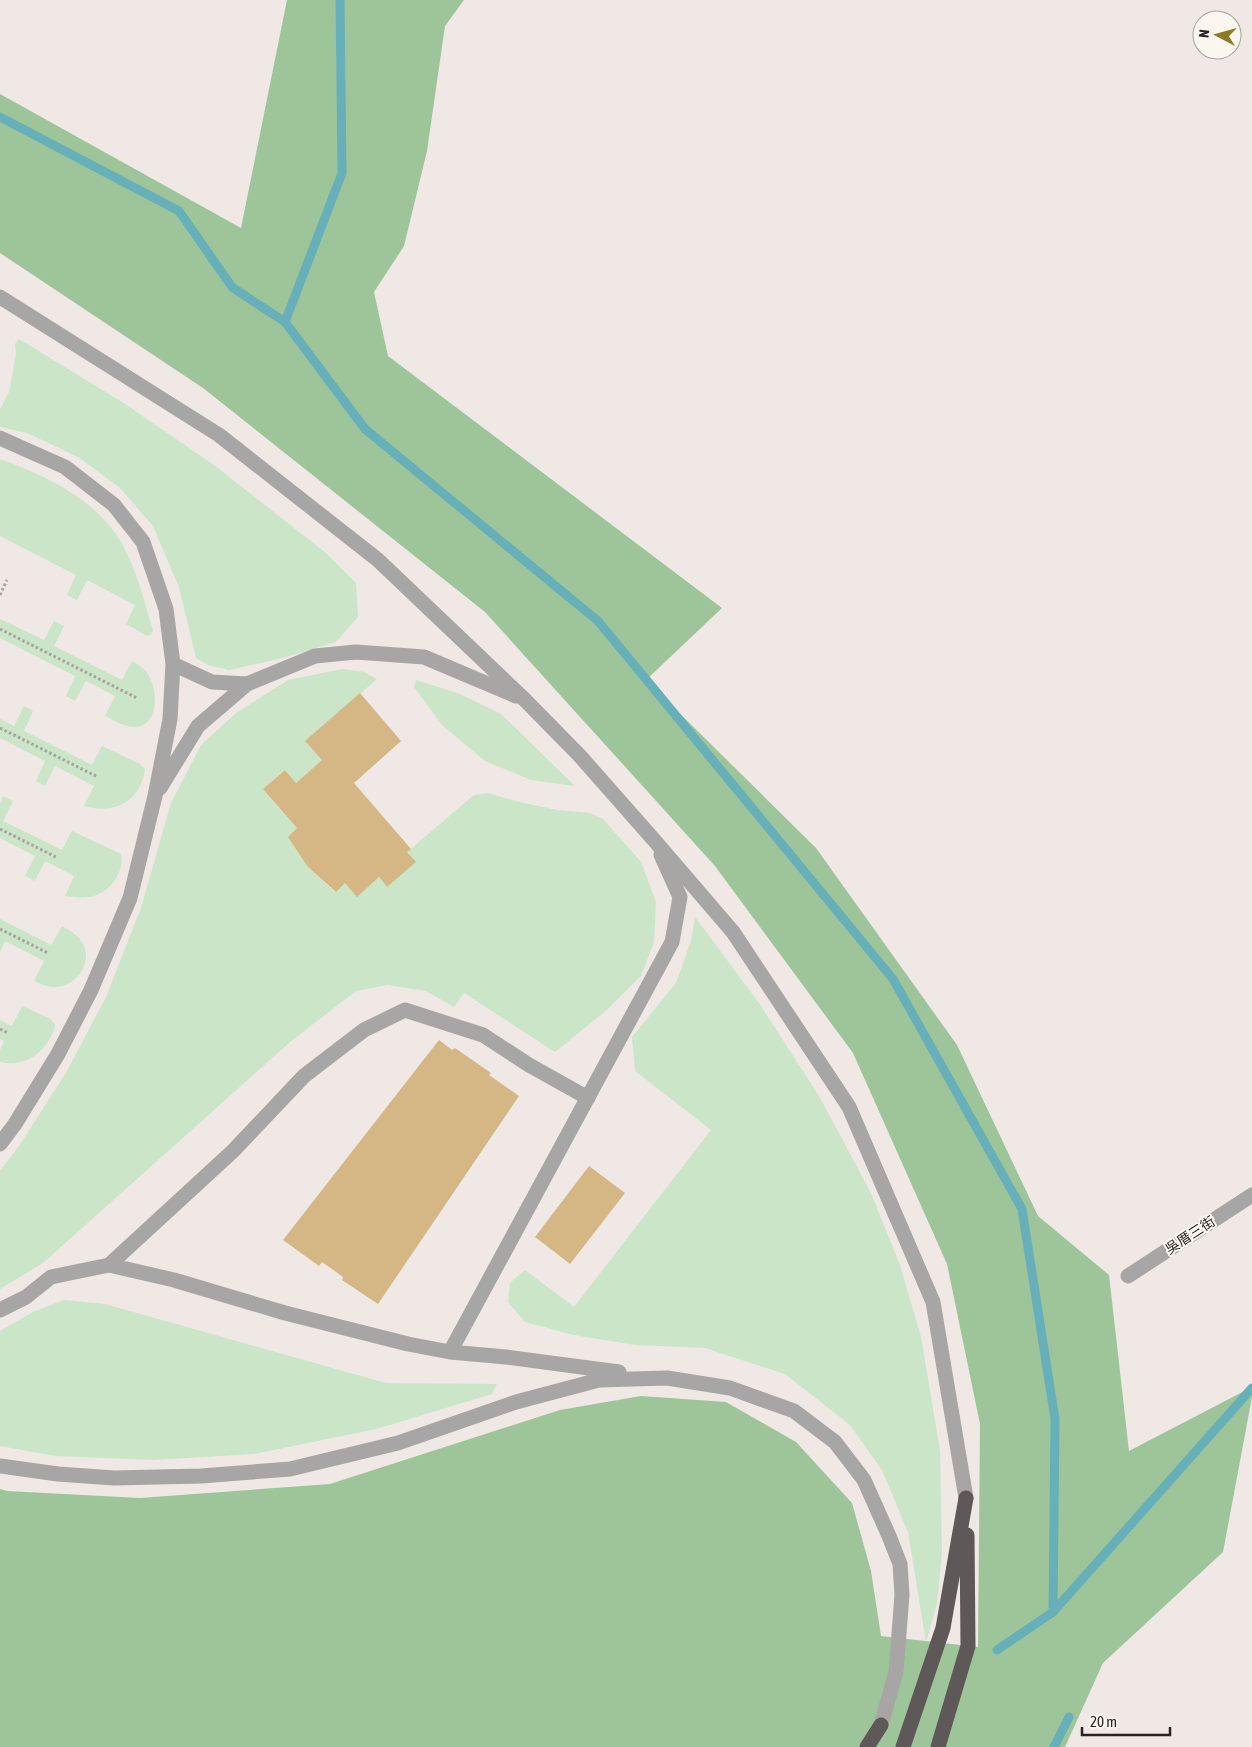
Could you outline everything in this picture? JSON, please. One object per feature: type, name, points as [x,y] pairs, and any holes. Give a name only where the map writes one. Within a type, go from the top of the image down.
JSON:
[{"type":"highway","points":[[903,1747],[943,1628],[966,1498]]},
{"type":"highway","points":[[938,1747],[968,1646],[966,1498]]},
{"type":"highway","points":[[867,1747],[881,1725]]},
{"type":"highway","points":[[872,1747],[881,1725]]},
{"type":"street","points":[[0,296],[219,435],[378,560],[525,700],[580,756],[733,932],[849,1107],[934,1302],[966,1498]]},
{"type":"street","points":[[0,438],[65,467],[114,505],[142,542],[166,609],[173,664],[170,719],[155,796],[130,898],[91,990],[58,1054],[15,1124],[0,1144]]},
{"type":"street","points":[[155,796],[198,726],[247,684],[315,656],[356,652],[424,657],[525,700]]},
{"type":"street","points":[[173,664],[212,682],[247,684]]},
{"type":"street","points":[[450,1352],[672,942],[680,897],[654,840]]},
{"type":"street","points":[[109,1264],[233,1151],[304,1076],[364,1030],[405,1010],[483,1035],[529,1065],[588,1098]]},
{"type":"street","name":"吳厝三街","points":[[1128,1276],[1252,1195]]},
{"type":"street","points":[[0,1310],[26,1296],[51,1277],[109,1264],[174,1280],[285,1313],[408,1344],[450,1352],[506,1357],[730,1388],[794,1411],[835,1442],[864,1480],[900,1564],[902,1595],[896,1672],[881,1725]]},
{"type":"street","points":[[0,1466],[58,1474],[114,1478],[201,1476],[290,1469],[398,1443],[516,1402],[599,1380],[667,1378]]},
{"type":"path","points":[[0,595],[8,580]]},
{"type":"path","points":[[0,629],[137,698]]},
{"type":"path","points":[[0,728],[98,777]]},
{"type":"path","points":[[0,829],[58,858]]},
{"type":"path","points":[[0,929],[48,953]]},
{"type":"path","points":[[0,1029],[8,1033]]},
{"type":"green space","points":[[287,0],[464,0],[445,26],[427,151],[404,246],[374,292],[388,356],[722,608],[646,680],[816,848],[957,1045],[1038,1216],[1109,1275],[1129,1451],[1252,1387],[1252,1397],[1223,1552],[1103,1663],[1065,1747],[0,1747],[0,1489],[7,1491],[140,1498],[330,1484],[560,1410],[641,1396],[726,1402],[796,1442],[852,1503],[871,1571],[881,1636],[978,1647],[980,1424],[947,1264],[853,1053],[715,866],[485,612],[203,388],[0,253],[0,94],[241,228]]},
{"type":"green space","points":[[19,339],[122,402],[214,465],[326,553],[356,583],[358,617],[336,642],[279,659],[229,670],[208,665],[196,658],[179,587],[153,526],[119,487],[78,457],[27,433],[0,427],[0,409],[9,392],[16,355],[15,344]]},
{"type":"green space","points":[[0,459],[48,479],[64,488],[92,508],[104,520],[115,533],[128,555],[153,630],[151,635],[147,636],[126,624],[135,605],[87,580],[77,600],[67,595],[76,575],[0,536]]},
{"type":"green space","points":[[0,619],[44,640],[54,621],[64,626],[54,646],[122,680],[132,661],[138,664],[150,677],[155,694],[154,709],[147,722],[142,726],[130,727],[105,716],[115,696],[86,681],[75,701],[66,696],[75,676],[0,638]]},
{"type":"green space","points":[[342,669],[364,672],[377,679],[306,741],[322,760],[296,783],[285,770],[263,789],[297,828],[308,867],[335,892],[345,883],[378,877],[387,887],[415,862],[407,852],[474,795],[489,793],[557,810],[590,813],[603,819],[641,862],[656,902],[654,942],[641,976],[608,1009],[555,1052],[464,993],[454,1007],[426,991],[387,985],[356,991],[290,1042],[43,1263],[0,1289],[0,1171],[19,1146],[67,1071],[106,997],[141,908],[171,803],[201,745],[236,713],[288,680]]},
{"type":"green space","points":[[416,680],[460,694],[501,714],[575,786],[531,780],[485,761],[443,726],[414,687]]},
{"type":"green space","points":[[24,706],[33,711],[24,731],[92,765],[102,746],[140,764],[145,769],[143,780],[138,790],[125,803],[106,809],[84,806],[94,786],[55,766],[45,786],[36,781],[45,761],[0,738],[0,719],[14,726]]},
{"type":"green space","points":[[3,796],[13,801],[3,821],[62,850],[72,831],[121,854],[122,861],[114,882],[109,888],[96,895],[77,897],[65,896],[74,876],[45,861],[35,881],[25,876],[35,856],[0,838],[0,803]]},
{"type":"green space","points":[[695,917],[759,1003],[819,1096],[871,1193],[900,1265],[921,1337],[940,1451],[942,1553],[937,1604],[926,1642],[908,1532],[882,1470],[850,1425],[785,1374],[705,1348],[635,1345],[574,1335],[525,1322],[508,1302],[510,1283],[525,1270],[574,1307],[711,1130],[635,1071],[632,1037],[676,983],[691,941]]},
{"type":"green space","points":[[0,919],[51,945],[62,926],[72,932],[82,942],[86,953],[84,967],[75,979],[63,986],[48,986],[34,981],[44,961],[5,941],[0,952]]},
{"type":"green space","points":[[22,1006],[49,1018],[55,1024],[54,1031],[46,1045],[29,1059],[15,1063],[0,1062],[0,1050],[4,1041],[0,1039],[0,1020],[12,1026]]},
{"type":"green space","points":[[64,1300],[105,1304],[386,1383],[497,1384],[492,1394],[376,1429],[254,1454],[153,1460],[56,1456],[0,1446],[0,1331],[33,1312]]},
{"type":"building","points":[[360,693],[401,741],[354,783],[411,849],[407,852],[416,862],[387,887],[379,877],[357,897],[345,883],[336,892],[308,867],[288,837],[297,828],[263,789],[285,770],[296,783],[322,760],[305,741]]},
{"type":"building","points":[[439,1040],[452,1050],[455,1048],[491,1073],[489,1075],[519,1096],[378,1304],[342,1280],[343,1277],[322,1262],[319,1266],[283,1240]]},
{"type":"building","points":[[589,1166],[625,1193],[570,1264],[535,1237]]},
{"type":"waterway","points":[[340,0],[342,173],[285,322],[365,429],[598,621],[893,979],[1022,1209],[1055,1419],[1053,1612]]},
{"type":"waterway","points":[[0,117],[179,211],[232,287],[285,322]]},
{"type":"waterway","points":[[997,1650],[1053,1612],[1252,1388]]},
{"type":"waterway","points":[[1054,1747],[1069,1717]]}]
